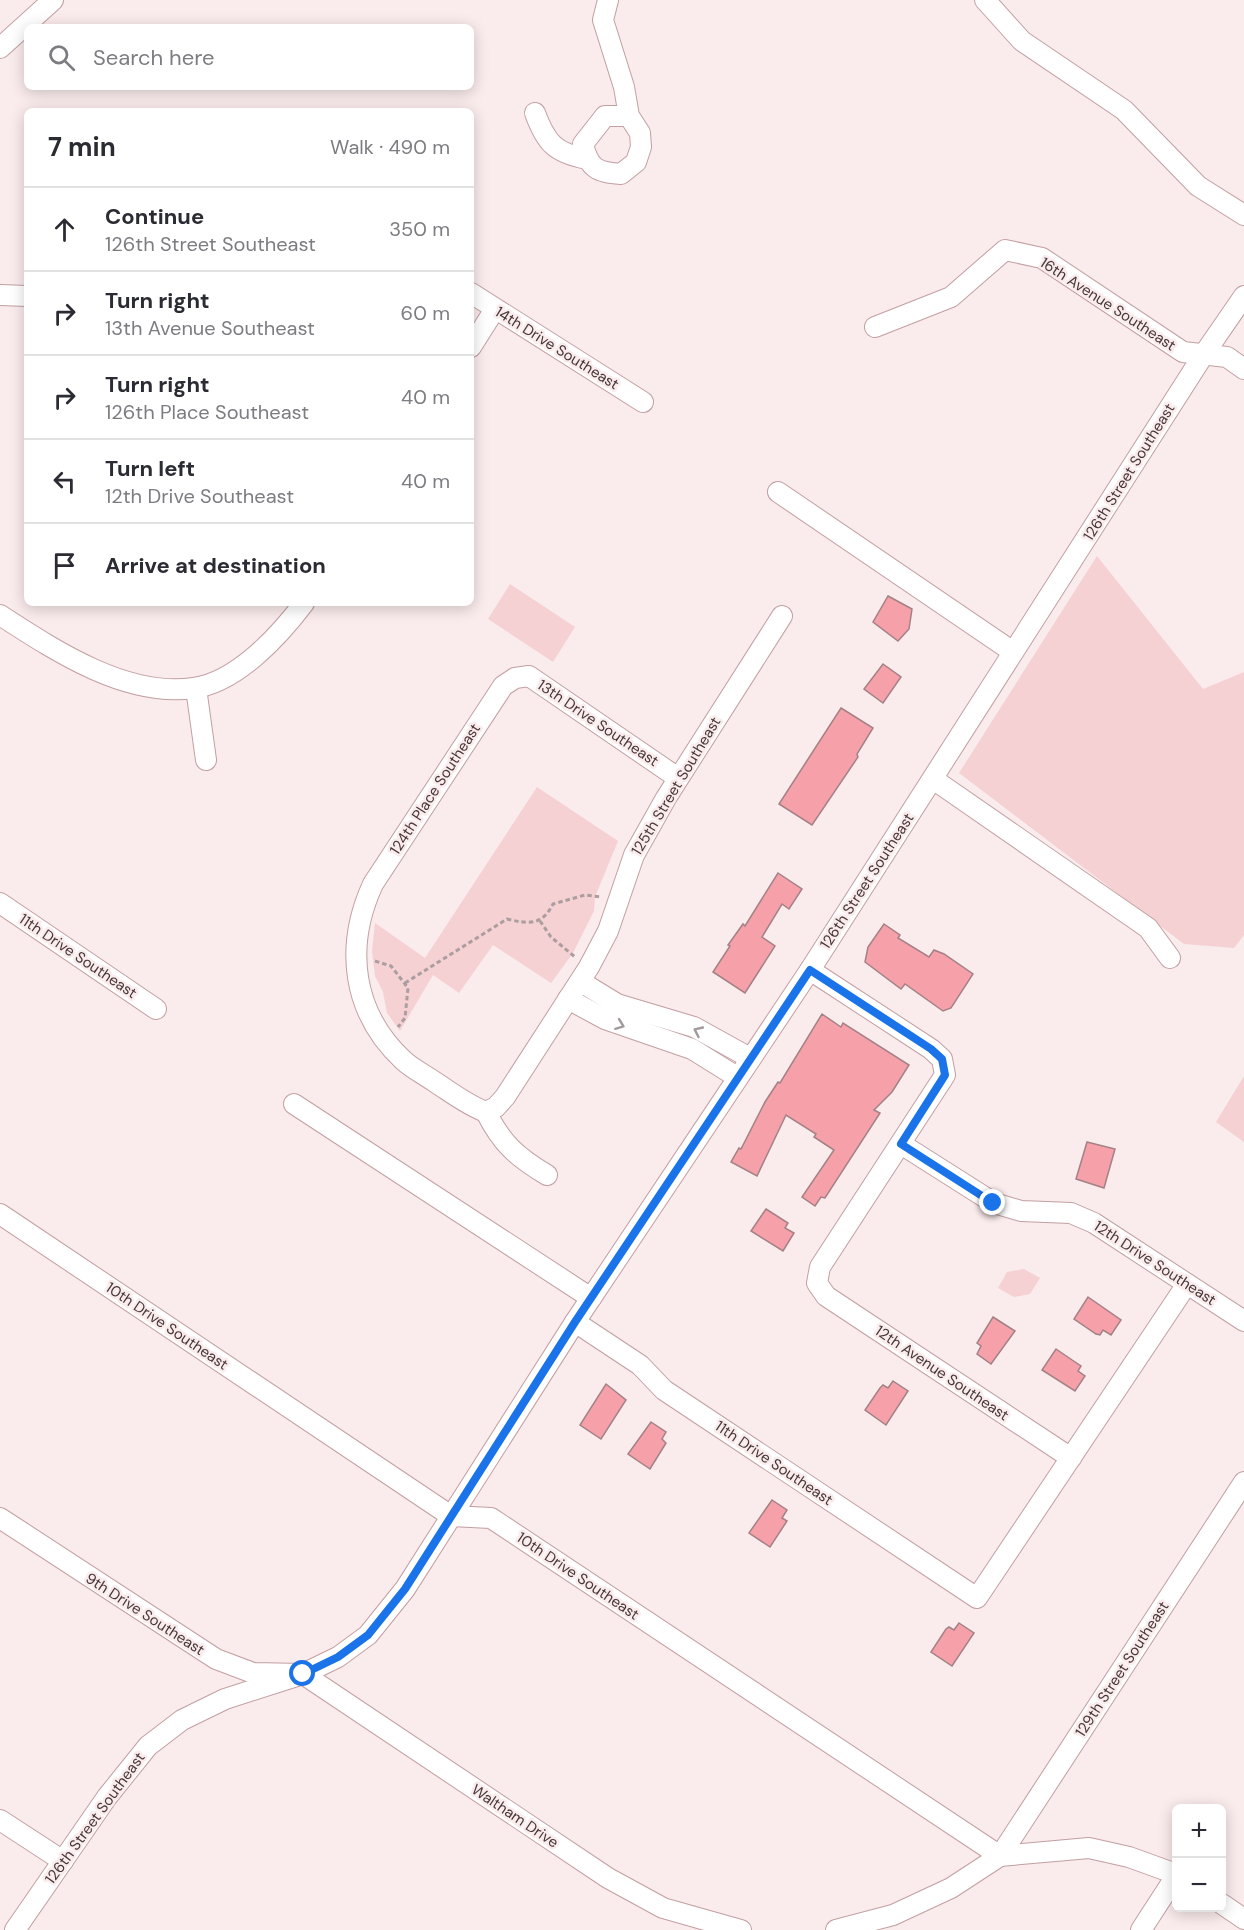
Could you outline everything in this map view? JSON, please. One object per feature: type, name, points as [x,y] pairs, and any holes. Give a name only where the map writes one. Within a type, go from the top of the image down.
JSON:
[{"type":"street","points":[[26,24],[53,0]]},
{"type":"street","points":[[608,0],[603,21],[624,87],[629,116],[640,133],[641,147],[636,162],[621,174],[600,172],[587,159],[583,144],[594,126],[605,116],[629,116]]},
{"type":"street","points":[[986,0],[1022,41],[1124,110],[1198,186],[1244,215]]},
{"type":"street","points":[[0,48],[24,26]]},
{"type":"street","points":[[536,113],[545,139],[568,156],[587,159]]},
{"type":"street","name":"16th Avenue Southeast","points":[[875,327],[951,297],[1005,250],[1042,258],[1183,352],[1227,357],[1244,369]]},
{"type":"street","name":"14th Drive Southeast","points":[[474,295],[643,402]]},
{"type":"street","points":[[0,296],[24,296]]},
{"type":"street","name":"126th Street Southeast","points":[[15,1930],[107,1797],[148,1746],[182,1720],[225,1699],[303,1674],[338,1657],[368,1635],[405,1589],[575,1322],[810,970],[1204,354],[1244,296]]},
{"type":"street","points":[[474,342],[495,309]]},
{"type":"street","points":[[778,492],[1013,652]]},
{"type":"street","points":[[0,615],[47,646],[101,672],[159,687],[196,688],[247,663],[283,631],[302,606]]},
{"type":"street","name":"125th Street Southeast","points":[[486,1112],[496,1107],[504,1096],[585,974],[608,931],[634,855],[678,778],[782,616]]},
{"type":"street","name":"13th Drive Southeast","points":[[514,678],[529,676],[678,778]]},
{"type":"street","name":"124th Place Southeast","points":[[356,960],[357,934],[363,906],[373,884],[502,686],[514,678]]},
{"type":"street","points":[[196,688],[206,760]]},
{"type":"street","points":[[933,778],[1148,928],[1170,958]]},
{"type":"street","name":"11th Drive Southeast","points":[[0,903],[156,1009]]},
{"type":"street","points":[[356,960],[355,971],[365,1004],[386,1040],[405,1061],[470,1106],[486,1112],[499,1137],[521,1159],[547,1175]]},
{"type":"street","points":[[810,970],[931,1049],[942,1059],[945,1075],[901,1144]]},
{"type":"street","points":[[585,974],[617,1004],[694,1028],[750,1058]]},
{"type":"street","points":[[568,999],[614,1023],[692,1049],[737,1077]]},
{"type":"street","points":[[294,1104],[591,1298]]},
{"type":"street","name":"12th Avenue Southeast","points":[[901,1144],[820,1267],[817,1283],[826,1296],[1071,1458]]},
{"type":"street","name":"12th Drive Southeast","points":[[901,1144],[993,1203],[1021,1211],[1071,1213],[1094,1222],[1244,1321]]},
{"type":"street","name":"10th Drive Southeast","points":[[0,1214],[452,1516],[491,1518],[1000,1856]]},
{"type":"street","points":[[1071,1458],[1187,1284]]},
{"type":"street","name":"11th Drive Southeast","points":[[575,1322],[640,1365],[663,1390],[977,1598],[1071,1458]]},
{"type":"street","name":"129th Street Southeast","points":[[1000,1856],[1244,1482]]},
{"type":"street","name":"9th Drive Southeast","points":[[0,1518],[216,1659],[253,1673],[303,1674]]},
{"type":"street","name":"Waltham Drive","points":[[303,1674],[608,1878],[663,1908],[741,1930]]},
{"type":"street","points":[[0,1820],[63,1861]]},
{"type":"street","points":[[836,1930],[893,1915],[951,1888],[1000,1856],[1089,1848],[1129,1857],[1172,1873]]},
{"type":"street","points":[[1141,1930],[1172,1881]]},
{"type":"street","points":[[1226,1907],[1244,1919]]},
{"type":"path","points":[[405,983],[507,919],[526,924],[540,921],[547,916],[553,904],[585,895],[619,899]]},
{"type":"path","points":[[540,921],[551,937],[585,974]]},
{"type":"path","points":[[356,960],[373,960],[392,966],[405,983],[409,1001],[405,1018],[386,1040]]},
{"type":"shaded area","points":[[1097,556],[1203,689],[1244,672],[1244,935],[1234,948],[1184,944],[959,773]]},
{"type":"shaded area","points":[[510,584],[575,627],[553,662],[488,619]]},
{"type":"shaded area","points":[[537,787],[618,841],[595,897],[594,911],[573,953],[551,983],[493,945],[459,993],[433,975],[400,1031],[387,1013],[383,992],[375,976],[372,951],[375,923],[425,958]]},
{"type":"shaded area","points":[[1244,1076],[1244,1142],[1216,1122]]},
{"type":"shaded area","points":[[1024,1269],[1040,1278],[1030,1294],[1014,1297],[998,1288],[1007,1272]]},
{"type":"building","points":[[888,596],[912,609],[909,629],[898,641],[873,622]]},
{"type":"building","points":[[883,664],[901,677],[883,703],[864,689]]},
{"type":"building","points":[[841,708],[873,728],[857,754],[858,757],[812,825],[779,804]]},
{"type":"building","points":[[778,873],[802,889],[789,909],[782,904],[762,937],[775,946],[745,993],[713,972],[730,946],[728,945],[743,924],[745,926]]},
{"type":"building","points":[[884,924],[900,935],[898,938],[929,957],[934,950],[944,954],[973,974],[951,1008],[943,1011],[905,984],[901,989],[865,962],[868,947]]},
{"type":"building","points":[[822,1014],[841,1027],[843,1023],[909,1065],[892,1092],[874,1110],[880,1113],[825,1198],[821,1197],[815,1206],[802,1197],[834,1150],[814,1137],[816,1134],[786,1115],[757,1176],[731,1162],[739,1148],[741,1149],[765,1102],[778,1082],[780,1083]]},
{"type":"building","points":[[1087,1142],[1115,1149],[1104,1188],[1076,1179]]},
{"type":"building","points":[[766,1209],[788,1223],[785,1228],[794,1233],[783,1251],[751,1231]]},
{"type":"building","points":[[1088,1297],[1121,1320],[1111,1335],[1103,1330],[1100,1335],[1096,1334],[1074,1319]]},
{"type":"building","points":[[993,1317],[1015,1331],[991,1364],[977,1354],[981,1346],[977,1343]]},
{"type":"building","points":[[1056,1349],[1081,1366],[1078,1371],[1085,1376],[1075,1391],[1042,1370]]},
{"type":"building","points":[[893,1381],[908,1391],[886,1425],[865,1410],[880,1388],[883,1385],[888,1388]]},
{"type":"building","points":[[606,1384],[626,1400],[601,1439],[580,1425]]},
{"type":"building","points":[[651,1422],[666,1432],[662,1439],[666,1443],[650,1469],[628,1454]]},
{"type":"building","points":[[772,1500],[787,1510],[782,1518],[787,1521],[770,1547],[749,1533]]},
{"type":"building","points":[[959,1623],[974,1633],[952,1666],[931,1652],[946,1629],[949,1627],[954,1630]]},
{"type":"route","points":[[303,1674],[338,1657],[368,1635],[405,1589],[575,1322],[810,970],[931,1049],[942,1059],[945,1075],[901,1144],[993,1203]]}]
